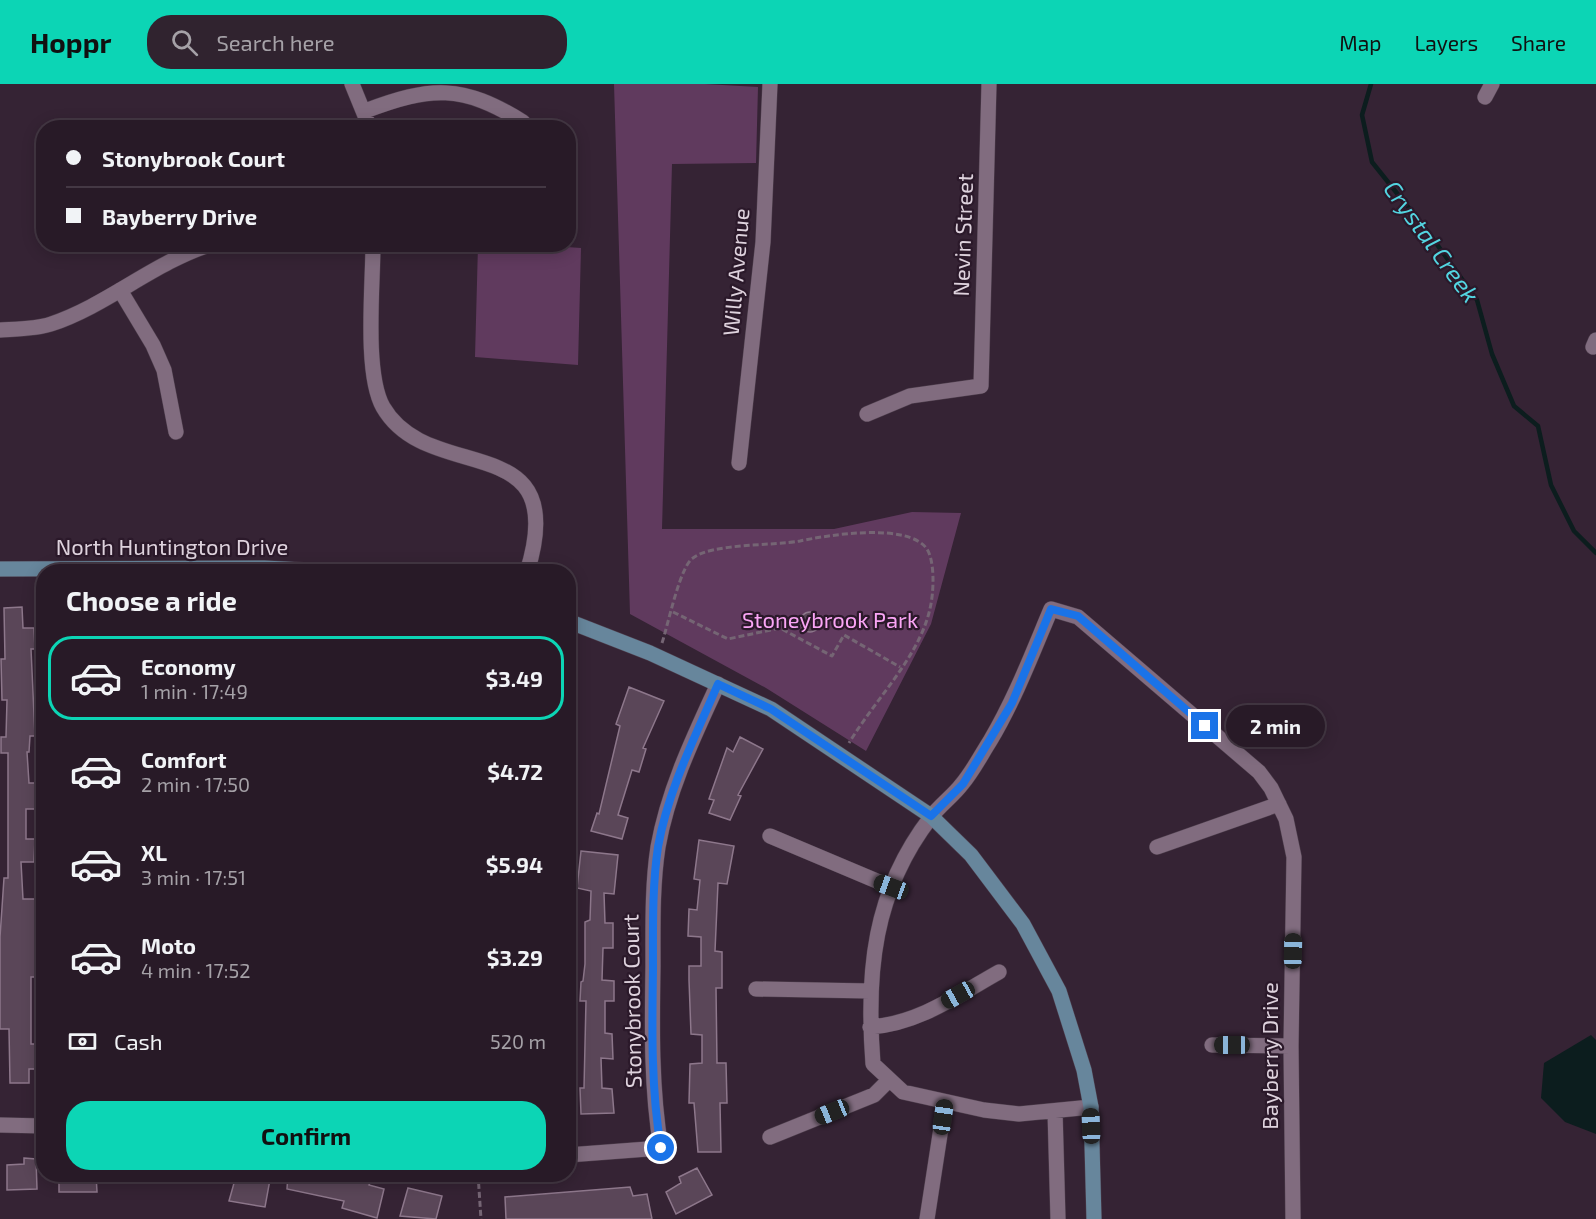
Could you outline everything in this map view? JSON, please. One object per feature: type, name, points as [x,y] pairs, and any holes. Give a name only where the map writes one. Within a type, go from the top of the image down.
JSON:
[{"type":"street","points":[[352,84],[368,120]]},
{"type":"street","name":"Willy Avenue","points":[[739,463],[764,242],[770,84]]},
{"type":"street","name":"Nevin Street","points":[[867,414],[910,396],[981,386],[989,84]]},
{"type":"street","points":[[365,111],[423,91],[445,90],[480,97],[520,120]]},
{"type":"street","points":[[0,330],[49,325],[86,309],[170,260],[191,252]]},
{"type":"street","points":[[373,252],[373,364],[383,407],[393,420],[419,442],[494,464],[516,476],[530,495],[536,513],[537,536],[529,564]]},
{"type":"street","points":[[120,290],[153,345],[164,370],[176,432]]},
{"type":"street","name":"North Huntington Drive","points":[[0,569],[36,570]]},
{"type":"street","name":"Bayberry Drive","points":[[931,816],[963,784],[1012,703],[1051,609],[1078,616],[1259,772],[1279,804],[1289,827],[1294,857],[1291,1046],[1293,1219]]},
{"type":"street","points":[[576,624],[657,657],[771,709],[931,816],[970,855],[1023,924],[1059,991],[1084,1070],[1091,1107],[1094,1219]]},
{"type":"street","name":"Stonybrook Court","points":[[576,1154],[661,1148],[657,1126],[652,1008],[654,896],[658,847],[685,759],[718,684]]},
{"type":"street","points":[[1157,847],[1279,804]]},
{"type":"street","points":[[931,816],[901,864],[891,887],[875,942],[870,992],[873,1064],[888,1081],[903,1092],[945,1102],[1019,1114],[1091,1107]]},
{"type":"street","points":[[770,836],[891,887]]},
{"type":"street","points":[[870,1027],[893,1026],[918,1017],[999,972]]},
{"type":"street","points":[[756,989],[870,992]]},
{"type":"street","points":[[1212,1045],[1291,1046]]},
{"type":"street","points":[[770,1137],[874,1095],[888,1081]]},
{"type":"street","points":[[927,1219],[945,1102]]},
{"type":"street","points":[[1055,1111],[1058,1219]]},
{"type":"street","points":[[0,1125],[36,1126]]},
{"type":"path","points":[[657,657],[686,565],[700,554],[727,548],[782,544],[850,533],[904,536],[914,539],[928,550],[933,574],[931,610],[919,639],[841,755]]},
{"type":"path","points":[[673,612],[728,639],[780,628],[832,656],[844,635],[900,667]]},
{"type":"path","points":[[479,1182],[481,1219]]},
{"type":"green space","name":"Stoneybrook Park","points":[[614,84],[705,84],[758,87],[756,163],[672,164],[662,529],[834,529],[912,512],[961,513],[931,624],[866,751],[766,688],[630,614]]},
{"type":"green space","points":[[576,248],[581,248],[578,365],[475,357],[478,252],[576,252]]},
{"type":"shaded area","points":[[1591,1035],[1596,1040],[1596,1134],[1565,1122],[1541,1098],[1544,1063]]},
{"type":"building","points":[[22,607],[23,628],[34,628],[35,649],[31,649],[35,736],[30,736],[29,752],[27,752],[29,783],[35,783],[35,809],[26,809],[26,839],[35,839],[34,862],[21,862],[23,899],[36,899],[35,977],[31,977],[31,1044],[36,1044],[35,1069],[29,1069],[29,1083],[10,1083],[9,1029],[0,1029],[0,937],[4,878],[8,878],[8,753],[1,753],[1,737],[6,737],[7,700],[2,700],[1,659],[5,659],[4,608]]},
{"type":"building","points":[[810,612],[817,615],[820,622],[817,629],[810,632],[803,629],[800,622],[803,615]]},
{"type":"building","points":[[629,687],[664,701],[643,748],[646,749],[639,772],[632,770],[618,815],[628,818],[622,839],[591,831],[597,813],[599,814],[620,726],[616,724]]},
{"type":"building","points":[[740,737],[763,749],[738,795],[741,796],[730,820],[709,813],[714,800],[709,799],[727,748],[733,752]]},
{"type":"building","points":[[699,840],[734,846],[727,884],[718,883],[715,951],[722,952],[722,988],[716,988],[717,1063],[726,1063],[727,1103],[720,1103],[721,1152],[698,1152],[694,1103],[689,1103],[690,1064],[702,1063],[702,1035],[691,1034],[689,980],[689,966],[701,966],[701,937],[688,936],[689,909],[697,910],[700,880],[694,879]]},
{"type":"building","points":[[581,851],[618,855],[614,894],[604,893],[605,923],[613,923],[613,948],[603,948],[602,980],[614,981],[614,1001],[605,1001],[605,1033],[612,1034],[613,1059],[601,1058],[602,1088],[612,1089],[614,1113],[581,1114],[580,1088],[584,1088],[586,1001],[580,1001],[585,964],[585,922],[590,920],[591,891],[577,888]]},
{"type":"building","points":[[24,1158],[36,1159],[37,1189],[7,1190],[7,1165],[24,1164]]},
{"type":"building","points":[[697,1168],[712,1195],[676,1214],[666,1192],[681,1183],[679,1177]]},
{"type":"building","points":[[59,1182],[96,1182],[97,1192],[59,1192]]},
{"type":"building","points":[[234,1182],[270,1182],[265,1207],[229,1201]]},
{"type":"building","points":[[287,1182],[370,1182],[369,1185],[384,1189],[377,1218],[342,1208],[344,1201],[287,1189]]},
{"type":"building","points":[[630,1187],[633,1196],[647,1194],[652,1219],[506,1219],[505,1197]]},
{"type":"building","points":[[408,1188],[442,1196],[436,1219],[400,1216]]},
{"type":"waterway","name":"Crystal Creek","points":[[1371,84],[1362,115],[1372,162],[1428,232],[1477,300],[1492,354],[1514,406],[1538,426],[1551,485],[1574,531],[1596,553]]},
{"type":"route","points":[[661,1148],[657,1126],[652,1008],[654,896],[658,847],[670,801],[685,759],[718,684],[771,709],[931,816],[963,784],[990,742],[1012,703],[1051,609],[1078,616],[1205,726]]}]
